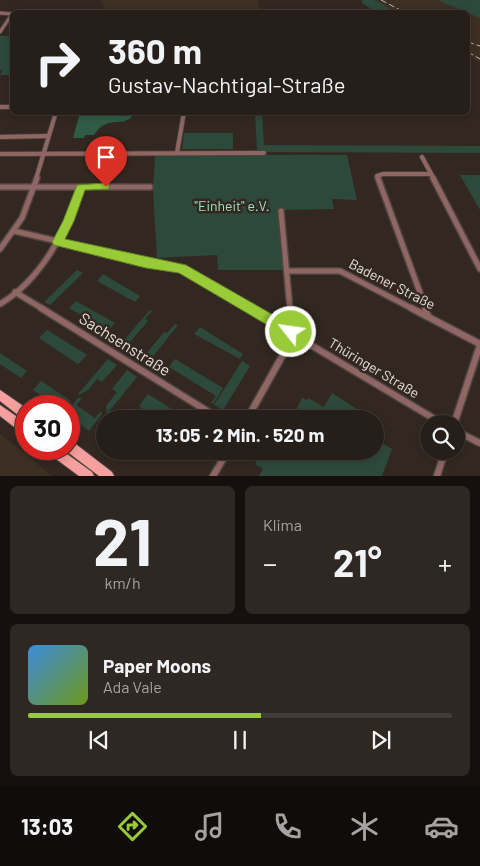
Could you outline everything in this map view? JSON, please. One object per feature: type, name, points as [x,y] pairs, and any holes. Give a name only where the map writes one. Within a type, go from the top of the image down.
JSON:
[{"type":"main road","points":[[0,395],[15,406]]},
{"type":"main road","points":[[0,410],[15,421]]},
{"type":"main road","points":[[80,454],[108,476]]},
{"type":"main road","points":[[67,460],[88,476]]},
{"type":"street","points":[[0,32],[10,17]]},
{"type":"street","points":[[0,249],[22,218],[34,187],[55,115]]},
{"type":"street","points":[[177,153],[183,115]]},
{"type":"street","points":[[0,137],[48,136]]},
{"type":"street","points":[[0,154],[264,153]]},
{"type":"street","points":[[422,157],[480,269]]},
{"type":"street","points":[[428,316],[377,176],[383,174],[430,174]]},
{"type":"street","points":[[0,187],[150,187]]},
{"type":"street","points":[[0,304],[15,292],[37,269],[58,242],[81,187]]},
{"type":"street","points":[[252,410],[289,344],[292,334],[286,274],[288,271],[285,259],[281,211]]},
{"type":"street","name":"Thüringer Straße","points":[[14,231],[146,263],[181,269],[291,332],[429,415]]},
{"type":"street","name":"Badener Straße","points":[[288,271],[337,270],[480,344]]},
{"type":"street","name":"Sachsenstraße","points":[[15,292],[205,410]]},
{"type":"street","points":[[457,415],[480,344]]},
{"type":"street","points":[[465,436],[480,443]]},
{"type":"street","points":[[212,476],[222,460]]},
{"type":"street","points":[[437,476],[442,460]]},
{"type":"shaded area","points":[[102,0],[258,0],[260,10],[102,10],[104,4],[101,4]]},
{"type":"shaded area","points":[[375,0],[480,0],[480,63],[470,56],[470,10],[392,10]]},
{"type":"shaded area","points":[[0,434],[15,446],[15,460],[33,460],[52,476],[0,476]]},
{"type":"green space","points":[[362,0],[375,0],[392,10],[373,10],[362,3]]},
{"type":"green space","points":[[439,0],[480,0],[480,18],[470,14],[470,10],[461,10]]},
{"type":"green space","points":[[0,36],[10,36],[10,75],[0,75],[3,70],[0,70]]},
{"type":"green space","points":[[79,115],[132,115],[126,121],[104,125],[94,135],[85,135],[84,138],[73,138]]},
{"type":"green space","points":[[255,115],[262,115],[264,145],[480,146],[480,153],[263,152],[257,150]]},
{"type":"green space","points":[[184,133],[233,133],[233,149],[182,149]]},
{"type":"green space","name":"\"Einheit\" e.V.","points":[[155,155],[347,155],[357,200],[332,199],[334,209],[283,210],[284,270],[218,270],[217,255],[157,258],[153,190]]},
{"type":"green space","points":[[460,175],[480,175],[480,210]]},
{"type":"green space","points":[[77,270],[83,273],[50,305],[44,302]]},
{"type":"green space","points":[[103,274],[140,296],[135,302],[97,281]]},
{"type":"green space","points":[[76,301],[115,323],[108,331],[69,308]]},
{"type":"green space","points":[[150,310],[152,311],[145,319],[148,321],[123,350],[118,347]]},
{"type":"green space","points":[[175,324],[178,325],[147,364],[141,360],[164,332],[167,333]]},
{"type":"green space","points":[[200,327],[243,354],[240,359],[194,334]]},
{"type":"green space","points":[[47,330],[87,355],[78,364],[39,338]]},
{"type":"green space","points":[[0,353],[27,371],[21,378],[0,364]]},
{"type":"green space","points":[[108,359],[117,365],[102,382],[97,379],[88,390],[78,394]]},
{"type":"green space","points":[[175,359],[223,388],[213,404],[211,403],[216,396],[169,367]]},
{"type":"green space","points":[[242,361],[250,366],[223,410],[214,405]]},
{"type":"green space","points":[[127,370],[137,377],[110,410],[106,410],[106,406],[117,392],[112,389]]},
{"type":"green space","points":[[41,381],[62,395],[40,395],[33,390]]},
{"type":"green space","points":[[332,393],[358,410],[296,410],[302,398],[307,400],[308,398],[324,407]]},
{"type":"green space","points":[[148,394],[173,410],[145,410],[139,406]]},
{"type":"green space","points":[[80,408],[95,418],[96,417],[96,422],[89,431],[80,424]]},
{"type":"green space","points":[[384,444],[392,449],[382,476],[259,476],[263,469],[255,464],[257,460],[384,460]]},
{"type":"railway","points":[[381,0],[400,10]]},
{"type":"railway","points":[[470,43],[480,46]]},
{"type":"railway","points":[[470,53],[480,59]]},
{"type":"route","points":[[106,187],[81,187],[64,232],[58,242],[187,271],[291,332]]}]
